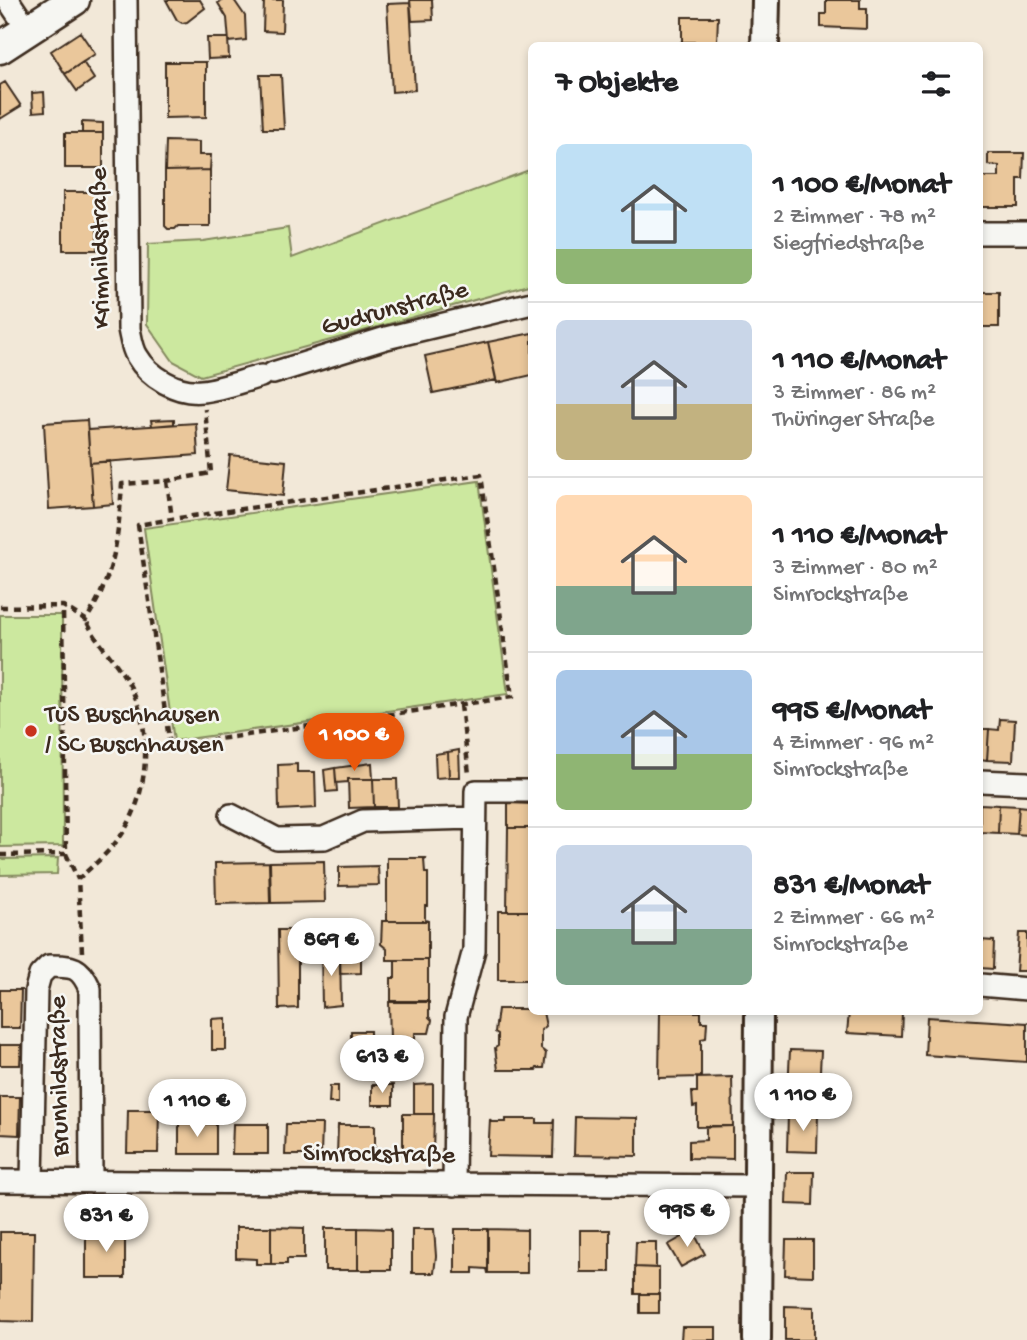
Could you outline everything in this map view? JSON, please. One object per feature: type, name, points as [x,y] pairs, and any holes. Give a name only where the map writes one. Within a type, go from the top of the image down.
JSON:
[{"type":"main road","points":[[0,48],[74,0]]},
{"type":"street","points":[[8,0],[28,30]]},
{"type":"street","name":"Krimhildstraße","points":[[126,0],[130,329],[137,357],[165,383],[177,388],[203,391],[267,374]]},
{"type":"street","points":[[765,42],[766,0]]},
{"type":"street","points":[[983,233],[1027,233]]},
{"type":"street","name":"Gudrunstraße","points":[[267,374],[386,338],[528,304]]},
{"type":"street","points":[[983,781],[1027,783]]},
{"type":"street","points":[[454,1185],[456,1017],[474,950],[476,791],[528,791]]},
{"type":"street","points":[[231,815],[277,839],[324,838],[363,821],[475,818]]},
{"type":"street","name":"Brunhildstraße","points":[[32,1181],[36,990],[40,975],[49,966],[66,966],[77,968],[90,989],[91,1182]]},
{"type":"street","points":[[983,985],[1027,989]]},
{"type":"street","points":[[757,1340],[759,1015]]},
{"type":"street","name":"Simrockstraße","points":[[0,1181],[758,1186]]},
{"type":"path","points":[[86,620],[107,580],[117,547],[122,484],[167,481],[211,473],[203,391]]},
{"type":"path","points":[[481,475],[512,697],[170,746],[138,525],[172,519],[481,475]]},
{"type":"path","points":[[167,481],[172,519]]},
{"type":"path","points":[[63,606],[66,854],[78,879],[83,948],[77,968]]},
{"type":"path","points":[[0,607],[63,606],[86,620],[133,690],[144,730],[145,750],[135,805],[122,834],[103,857],[78,879]]},
{"type":"path","points":[[461,705],[469,777],[476,791]]},
{"type":"path","points":[[0,855],[66,854]]},
{"type":"green space","points":[[528,170],[528,285],[201,376],[173,361],[147,324],[148,244],[203,241],[288,228],[292,258]]},
{"type":"green space","points":[[479,481],[508,694],[174,741],[144,528]]},
{"type":"green space","name":"TuS Buschhausen / SC Buschhausen","points":[[0,615],[62,615],[63,846],[0,847]]},
{"type":"green space","points":[[58,858],[57,874],[0,875],[0,859]]},
{"type":"building","points":[[166,0],[200,0],[205,8],[182,23],[177,20]]},
{"type":"building","points":[[234,0],[245,16],[246,40],[229,42],[227,18],[218,3]]},
{"type":"building","points":[[264,0],[283,0],[282,32],[263,31]]},
{"type":"building","points":[[410,0],[432,0],[433,20],[412,21]]},
{"type":"building","points":[[826,0],[860,0],[860,8],[867,8],[867,29],[821,27],[821,14],[826,14]]},
{"type":"building","points":[[410,3],[415,90],[392,92],[387,4]]},
{"type":"building","points":[[682,17],[718,17],[717,42],[682,42]]},
{"type":"building","points":[[80,32],[95,54],[65,74],[51,51]]},
{"type":"building","points":[[207,38],[228,38],[229,58],[208,59]]},
{"type":"building","points":[[83,62],[94,79],[77,91],[65,74]]},
{"type":"building","points":[[165,62],[206,62],[206,117],[165,118]]},
{"type":"building","points":[[260,75],[281,75],[284,129],[263,129]]},
{"type":"building","points":[[5,82],[21,106],[0,119],[0,85]]},
{"type":"building","points":[[44,92],[45,111],[33,112],[32,93]]},
{"type":"building","points":[[82,122],[103,123],[103,133],[82,133]]},
{"type":"building","points":[[65,133],[103,133],[103,168],[65,168]]},
{"type":"building","points":[[166,141],[199,142],[199,155],[211,155],[210,170],[165,171]]},
{"type":"building","points":[[988,153],[1024,153],[1023,179],[1018,179],[1018,207],[983,207],[983,177],[999,177],[999,166],[988,165]]},
{"type":"building","points":[[210,170],[210,226],[178,226],[168,229],[165,226],[165,171]]},
{"type":"building","points":[[63,192],[103,192],[103,222],[97,222],[97,250],[63,250]]},
{"type":"building","points":[[983,292],[999,292],[999,327],[983,327]]},
{"type":"building","points":[[528,334],[528,376],[497,383],[488,342]]},
{"type":"building","points":[[488,342],[496,380],[433,393],[425,356]]},
{"type":"building","points":[[174,419],[174,424],[152,426],[151,420]]},
{"type":"building","points":[[87,420],[93,506],[49,509],[44,423]]},
{"type":"building","points":[[196,423],[198,455],[90,463],[88,430]]},
{"type":"building","points":[[230,455],[286,461],[283,496],[226,490]]},
{"type":"building","points":[[110,461],[113,504],[93,506],[90,463]]},
{"type":"building","points":[[1000,719],[1015,720],[1013,761],[987,760],[989,729],[999,730]]},
{"type":"building","points":[[983,729],[989,729],[987,760],[983,759]]},
{"type":"building","points":[[459,750],[460,777],[449,777],[448,752]]},
{"type":"building","points":[[448,752],[449,777],[436,778],[435,754]]},
{"type":"building","points":[[372,763],[373,779],[348,779],[348,782],[336,783],[335,768]]},
{"type":"building","points":[[297,764],[297,772],[315,772],[316,808],[279,810],[278,765]]},
{"type":"building","points":[[335,768],[337,791],[326,792],[324,770]]},
{"type":"building","points":[[348,779],[373,779],[374,807],[349,808]]},
{"type":"building","points":[[373,779],[397,779],[398,807],[374,807]]},
{"type":"building","points":[[508,803],[528,804],[528,828],[508,828]]},
{"type":"building","points":[[983,804],[999,805],[998,833],[983,832]]},
{"type":"building","points":[[999,805],[1019,806],[1017,834],[998,833]]},
{"type":"building","points":[[1019,806],[1027,807],[1027,835],[1017,834]]},
{"type":"building","points":[[508,828],[528,828],[528,911],[507,911]]},
{"type":"building","points":[[387,858],[427,858],[424,859],[425,873],[428,873],[428,906],[425,906],[425,920],[428,921],[387,921]]},
{"type":"building","points":[[324,861],[325,902],[271,903],[270,862]]},
{"type":"building","points":[[269,862],[270,903],[216,904],[215,863]]},
{"type":"building","points":[[378,866],[379,885],[339,886],[339,867]]},
{"type":"building","points":[[498,911],[528,911],[528,980],[498,980]]},
{"type":"building","points":[[382,921],[428,921],[428,960],[387,960],[387,949],[381,944]]},
{"type":"building","points":[[361,926],[361,973],[340,974],[340,927]]},
{"type":"building","points":[[278,930],[298,930],[298,1008],[279,1009]]},
{"type":"building","points":[[1019,933],[1027,933],[1027,971],[1016,971]]},
{"type":"building","points":[[983,940],[994,941],[993,969],[983,968]]},
{"type":"building","points":[[321,949],[340,949],[341,1005],[322,1007]]},
{"type":"building","points":[[395,960],[428,960],[428,1001],[391,1001],[391,978],[395,978]]},
{"type":"building","points":[[0,990],[21,990],[20,1028],[0,1028]]},
{"type":"building","points":[[389,1002],[429,1002],[429,1017],[432,1020],[429,1033],[415,1033],[415,1039],[390,1039]]},
{"type":"building","points":[[498,1009],[528,1009],[528,1015],[544,1015],[546,1026],[541,1030],[541,1049],[546,1053],[544,1068],[498,1070],[495,1048],[498,1046],[498,1034],[495,1032]]},
{"type":"building","points":[[660,1015],[701,1015],[701,1022],[707,1022],[706,1038],[701,1039],[701,1077],[659,1078]]},
{"type":"building","points":[[849,1015],[902,1015],[901,1036],[847,1033]]},
{"type":"building","points":[[927,1017],[1027,1023],[1027,1062],[925,1055]]},
{"type":"building","points":[[226,1018],[226,1050],[212,1050],[212,1019]]},
{"type":"building","points":[[351,1031],[370,1031],[370,1042],[351,1042]]},
{"type":"building","points":[[0,1045],[21,1045],[20,1065],[0,1065]]},
{"type":"building","points":[[790,1050],[821,1051],[819,1091],[788,1090]]},
{"type":"building","points":[[732,1077],[733,1126],[697,1127],[697,1106],[693,1107],[692,1092],[697,1092],[697,1078]]},
{"type":"building","points":[[433,1084],[433,1114],[414,1114],[414,1085]]},
{"type":"building","points":[[372,1085],[393,1085],[393,1105],[372,1105]]},
{"type":"building","points":[[330,1086],[338,1086],[338,1103],[329,1103]]},
{"type":"building","points":[[0,1097],[20,1097],[19,1135],[0,1134]]},
{"type":"building","points":[[128,1110],[159,1110],[158,1153],[127,1153]]},
{"type":"building","points":[[403,1114],[434,1114],[433,1156],[403,1155]]},
{"type":"building","points":[[788,1114],[818,1114],[817,1152],[787,1151]]},
{"type":"building","points":[[575,1117],[637,1118],[637,1156],[574,1155]]},
{"type":"building","points":[[490,1119],[491,1122],[506,1122],[506,1119],[537,1119],[537,1123],[553,1123],[554,1119],[553,1157],[488,1156]]},
{"type":"building","points":[[179,1123],[216,1124],[216,1154],[179,1154]]},
{"type":"building","points":[[233,1124],[268,1124],[268,1154],[232,1154]]},
{"type":"building","points":[[286,1124],[322,1124],[321,1155],[285,1155]]},
{"type":"building","points":[[338,1125],[375,1125],[375,1155],[337,1155]]},
{"type":"building","points":[[706,1126],[733,1126],[733,1159],[689,1158],[689,1141],[706,1140]]},
{"type":"building","points":[[787,1172],[814,1172],[813,1205],[786,1204]]},
{"type":"building","points":[[236,1227],[271,1227],[271,1264],[256,1264],[256,1259],[236,1258]]},
{"type":"building","points":[[271,1227],[304,1228],[304,1259],[287,1259],[287,1264],[271,1264]]},
{"type":"building","points":[[325,1228],[358,1228],[358,1270],[325,1270]]},
{"type":"building","points":[[358,1228],[391,1229],[391,1270],[358,1270]]},
{"type":"building","points":[[412,1229],[434,1229],[434,1273],[412,1273]]},
{"type":"building","points":[[455,1229],[488,1229],[488,1273],[487,1269],[473,1268],[473,1273],[455,1273]]},
{"type":"building","points":[[488,1229],[527,1230],[527,1273],[488,1273]]},
{"type":"building","points":[[86,1230],[125,1230],[125,1278],[86,1278]]},
{"type":"building","points":[[580,1230],[610,1230],[610,1272],[580,1272]]},
{"type":"building","points":[[693,1231],[705,1254],[681,1267],[668,1245]]},
{"type":"building","points":[[0,1232],[34,1232],[33,1322],[0,1321]]},
{"type":"building","points":[[786,1240],[813,1240],[813,1276],[785,1275]]},
{"type":"building","points":[[636,1242],[656,1242],[656,1268],[635,1267]]},
{"type":"building","points":[[635,1267],[659,1268],[659,1294],[635,1294]]},
{"type":"building","points":[[640,1294],[659,1294],[659,1313],[640,1313]]},
{"type":"building","points":[[785,1306],[814,1307],[814,1340],[785,1340]]},
{"type":"building","points":[[682,1327],[716,1327],[716,1340],[681,1340]]},
{"type":"place","name":"TuS Buschhausen / SC Buschhausen","points":[[31,731]]}]
